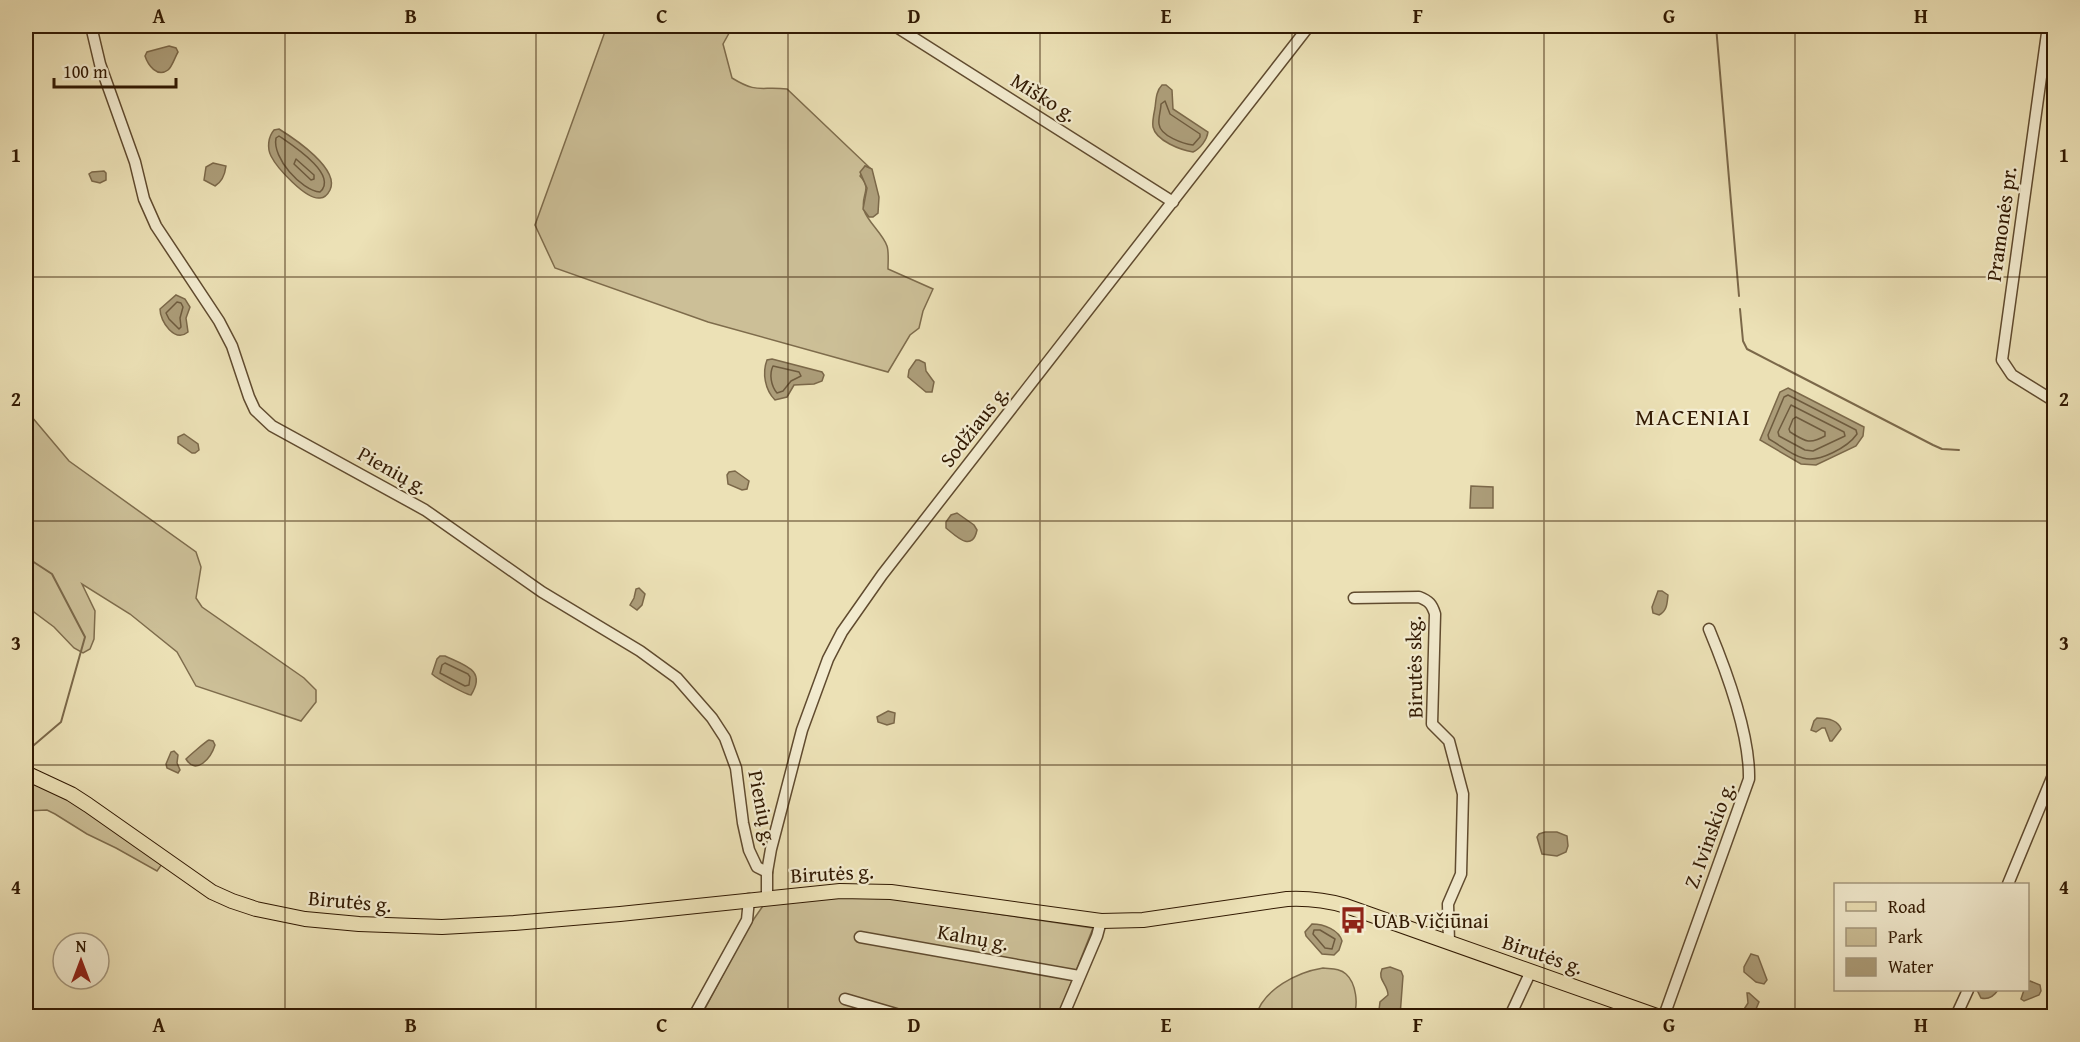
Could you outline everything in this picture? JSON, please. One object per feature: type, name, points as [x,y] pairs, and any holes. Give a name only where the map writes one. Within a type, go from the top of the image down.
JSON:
[{"type":"main road","name":"Birutės g.","points":[[26,773],[71,794],[212,891],[256,909],[287,915],[359,924],[451,926],[620,914],[840,891],[891,892],[1101,921],[1143,920],[1305,898],[1346,906],[1657,1017]]},
{"type":"street","name":"Pienių g.","points":[[91,26],[100,64],[135,162],[144,199],[156,226],[219,321],[232,346],[255,410],[272,426],[425,510],[542,592],[640,651],[677,678],[712,718],[725,738],[736,768],[749,850],[758,867],[767,872]]},
{"type":"street","name":"Miško g.","points":[[895,26],[1173,202]]},
{"type":"street","name":"Sodžiaus g.","points":[[767,898],[767,872],[790,771],[802,729],[828,659],[842,632],[882,575],[1309,26]]},
{"type":"street","name":"Pramonės pr.","points":[[2048,26],[2002,360],[2012,375],[2055,401]]},
{"type":"street","name":"Birutės skg.","points":[[1354,598],[1419,597],[1427,600],[1433,606],[1435,614],[1432,724],[1449,741],[1463,794],[1461,874],[1448,903],[1449,943]]},
{"type":"street","name":"Z. Ivinskio g.","points":[[1664,1017],[1749,779],[1747,751],[1736,705],[1721,658],[1708,629]]},
{"type":"street","points":[[2009,883],[2055,773]]},
{"type":"street","points":[[694,1017],[744,925],[748,912],[748,899]]},
{"type":"street","points":[[1063,1017],[1078,976],[1097,936],[1101,921]]},
{"type":"street","name":"Kalnų g.","points":[[860,937],[1078,976]]},
{"type":"street","points":[[1510,1017],[1531,971]]},
{"type":"street","points":[[1956,1017],[1968,991]]},
{"type":"street","points":[[845,999],[903,1017]]},
{"type":"green space","points":[[607,26],[733,26],[723,44],[732,78],[754,88],[787,89],[869,167],[865,166],[860,176],[866,185],[863,205],[868,219],[887,246],[888,269],[933,289],[923,311],[919,328],[910,335],[888,372],[708,322],[555,268],[535,225]]},
{"type":"green space","points":[[26,410],[69,461],[196,552],[201,567],[196,598],[202,607],[304,678],[316,690],[316,702],[301,721],[196,686],[177,652],[130,614],[82,584],[95,611],[94,639],[90,649],[83,653],[74,648],[54,627],[26,606]]},
{"type":"green space","points":[[26,778],[81,807],[162,864],[157,871],[47,810],[26,811]]},
{"type":"green space","points":[[832,896],[882,897],[1093,928],[1058,1016],[701,1016],[749,926],[765,903]]},
{"type":"green space","points":[[1323,968],[1341,971],[1349,978],[1356,994],[1353,1016],[1256,1016],[1266,998],[1283,983],[1303,973]]},
{"type":"water","points":[[169,46],[176,48],[178,52],[171,67],[164,72],[157,71],[148,63],[145,56],[147,52]]},
{"type":"water","points":[[1162,85],[1172,90],[1173,109],[1208,132],[1203,144],[1193,152],[1164,141],[1155,132],[1153,118],[1157,93]]},
{"type":"water","points":[[279,129],[314,155],[328,173],[331,182],[330,190],[324,197],[314,197],[300,189],[274,161],[269,150],[270,136],[274,130]]},
{"type":"water","points":[[213,163],[226,166],[223,178],[215,186],[204,180],[206,167]]},
{"type":"water","points":[[865,166],[872,169],[879,197],[878,213],[873,217],[869,217],[863,209],[867,188],[860,172]]},
{"type":"water","points":[[104,171],[106,180],[100,183],[92,181],[89,174]]},
{"type":"water","points":[[176,295],[185,299],[190,307],[186,318],[188,332],[183,335],[169,330],[160,309]]},
{"type":"water","points":[[772,359],[822,372],[824,375],[822,381],[814,384],[794,385],[787,397],[775,400],[769,391],[765,376],[767,360]]},
{"type":"water","points":[[916,360],[925,363],[926,371],[934,382],[932,392],[926,392],[908,377],[909,370]]},
{"type":"water","points":[[1788,388],[1864,427],[1863,436],[1856,446],[1816,465],[1801,464],[1760,440],[1780,392]]},
{"type":"water","points":[[184,434],[198,444],[199,450],[195,453],[178,443],[178,437]]},
{"type":"water","points":[[735,471],[749,481],[747,489],[742,490],[728,484],[727,475]]},
{"type":"water","points":[[1471,486],[1493,487],[1493,508],[1470,508]]},
{"type":"water","points":[[957,513],[974,525],[977,530],[971,541],[963,541],[946,528],[946,522],[951,515]]},
{"type":"water","points":[[639,588],[645,594],[642,605],[637,610],[630,605],[636,589]]},
{"type":"water","points":[[1658,591],[1668,595],[1665,609],[1659,615],[1653,613],[1652,607]]},
{"type":"water","points":[[440,656],[466,666],[475,674],[475,687],[471,695],[432,674]]},
{"type":"water","points":[[888,711],[895,713],[894,723],[887,725],[878,722],[877,717]]},
{"type":"water","points":[[1817,718],[1831,720],[1841,729],[1832,741],[1825,728],[1816,732],[1811,730]]},
{"type":"water","points":[[209,740],[215,745],[207,760],[199,765],[190,764],[186,759]]},
{"type":"water","points":[[174,751],[178,755],[177,763],[180,770],[178,773],[167,768],[166,764],[171,752]]},
{"type":"water","points":[[1545,832],[1557,832],[1567,836],[1566,852],[1557,856],[1542,854],[1537,837]]},
{"type":"water","points":[[1312,924],[1330,928],[1338,934],[1342,941],[1339,950],[1334,955],[1322,954],[1306,936],[1305,932]]},
{"type":"water","points":[[1751,954],[1758,956],[1767,980],[1764,984],[1756,982],[1744,972],[1744,967]]},
{"type":"water","points":[[1390,967],[1401,971],[1403,976],[1400,1016],[1383,1016],[1379,1010],[1380,1002],[1388,995],[1381,976],[1382,969]]},
{"type":"water","points":[[2029,982],[2040,985],[2041,991],[2039,995],[2024,1001],[2021,999],[2024,991],[2029,991]]},
{"type":"water","points":[[1978,991],[1997,991],[1991,997],[1981,998]]},
{"type":"water","points":[[1747,993],[1759,1002],[1753,1016],[1741,1014],[1748,1003]]},
{"type":"waterway","points":[[1716,26],[1739,296]]},
{"type":"waterway","points":[[1740,309],[1743,341],[1747,349],[1933,445],[1942,449],[1959,450]]},
{"type":"waterway","points":[[26,557],[52,574],[85,637],[61,722],[27,751]]},
{"type":"place","name":"UAB Vičiūnai","points":[[1353,920]]},
{"type":"district","name":"MACENIAI","points":[[1693,416]]}]
